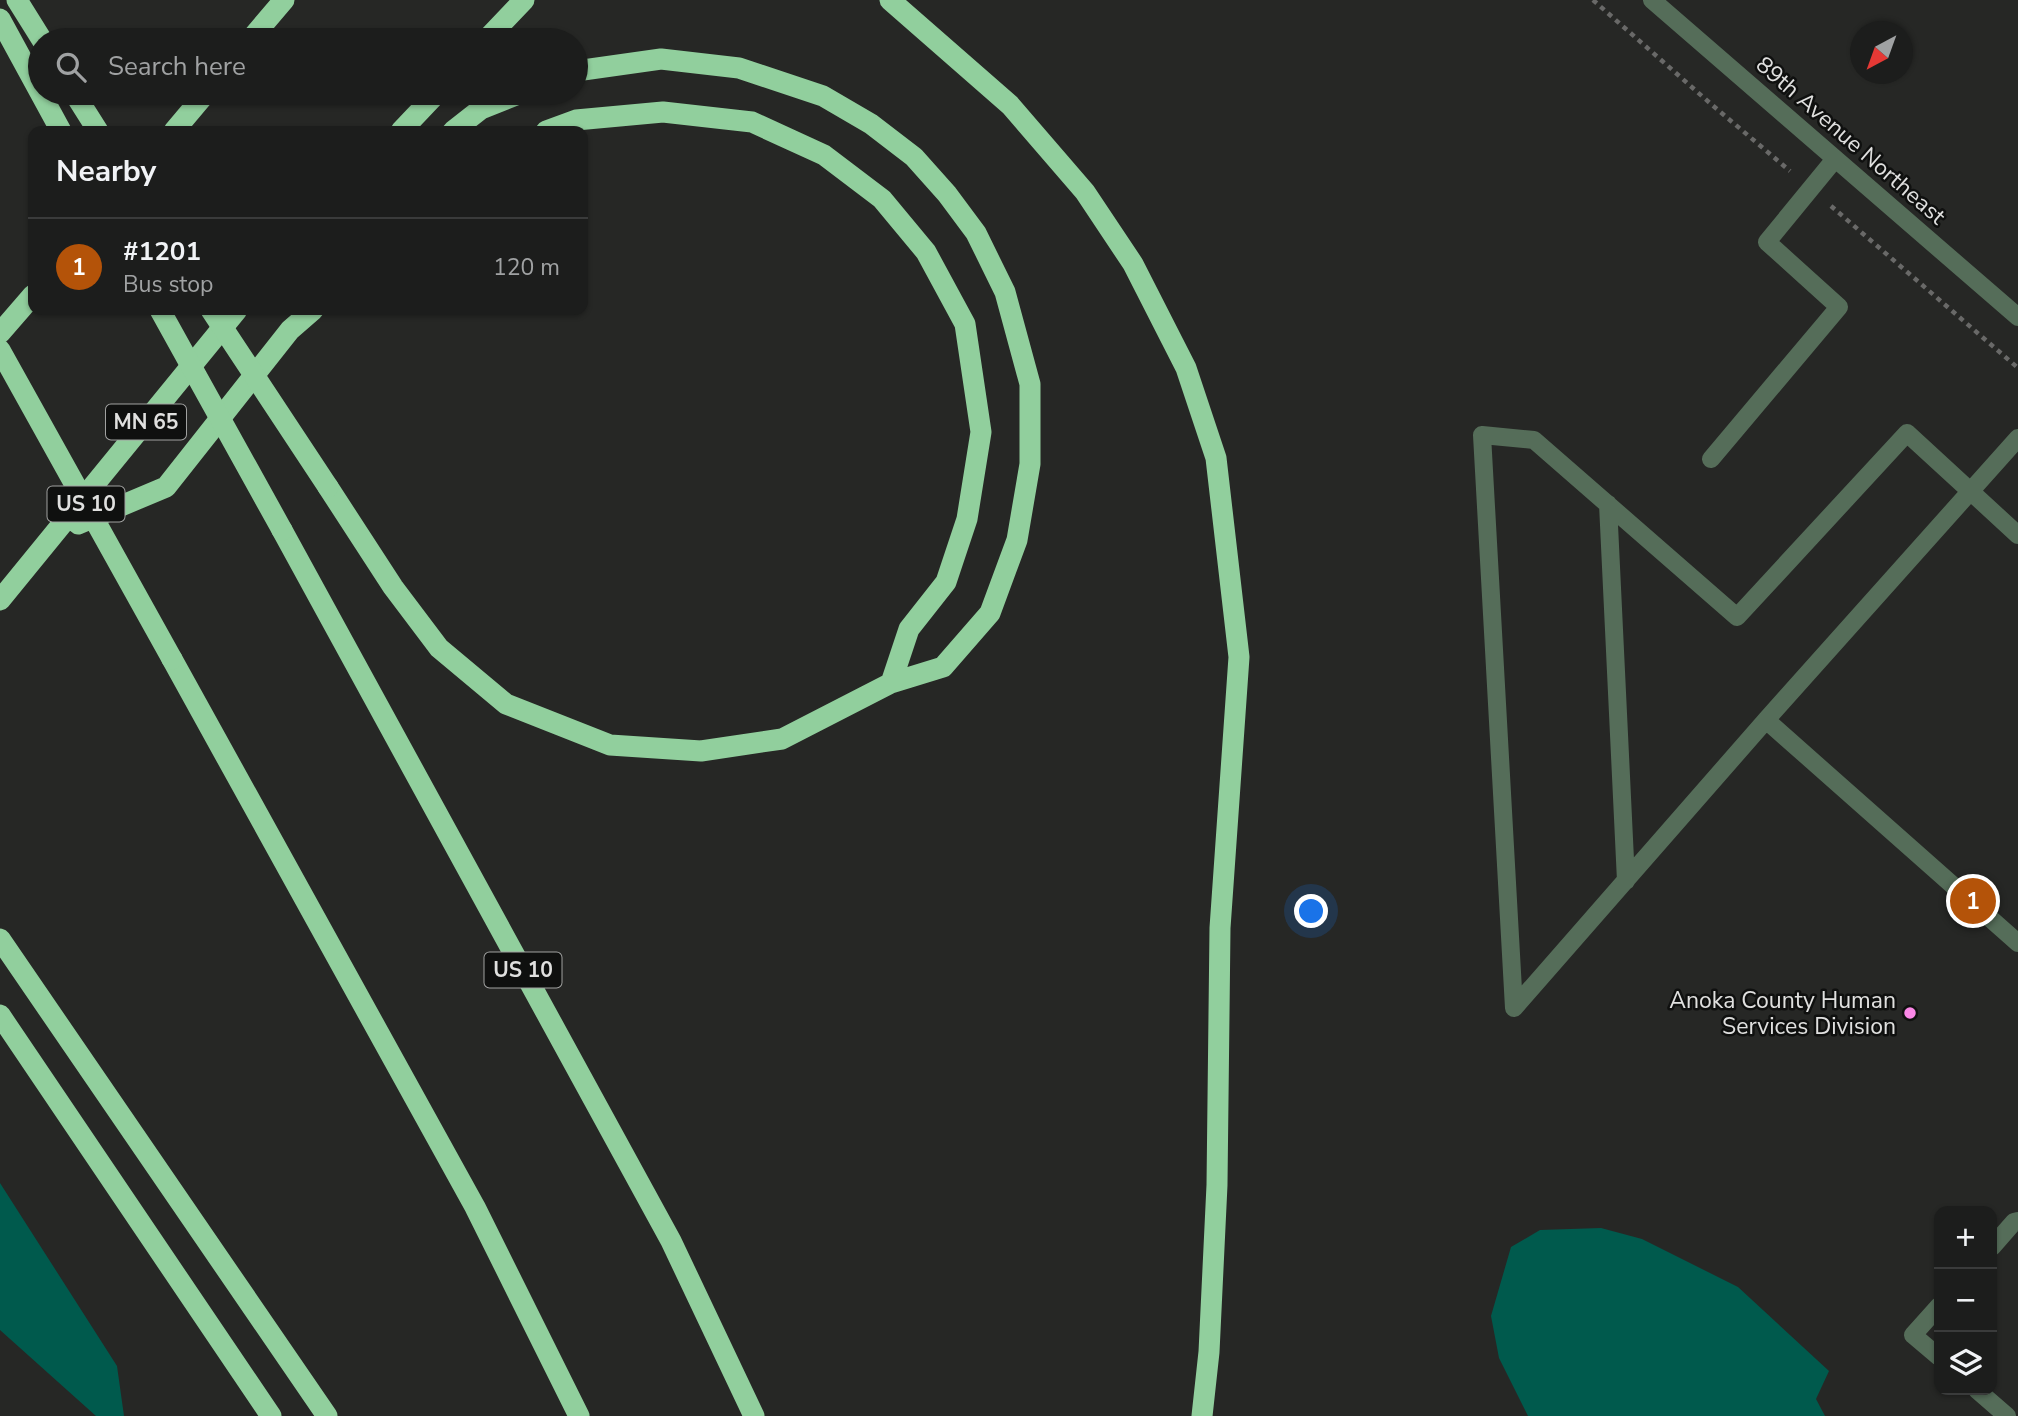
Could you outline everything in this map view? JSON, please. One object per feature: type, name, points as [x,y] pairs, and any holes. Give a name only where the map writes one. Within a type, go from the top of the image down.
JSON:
[{"type":"highway","points":[[17,0],[34,28]]},
{"type":"highway","points":[[260,28],[284,0]]},
{"type":"highway","points":[[497,28],[524,0]]},
{"type":"highway","points":[[890,0],[1010,105],[1084,192],[1133,264],[1186,368],[1216,458],[1238,657],[1220,928],[1217,1185],[1209,1352],[1202,1416]]},
{"type":"highway","points":[[0,19],[28,72]]},
{"type":"highway","points":[[214,315],[393,587],[439,648],[506,704],[610,745],[701,751],[782,739],[891,683],[943,667],[989,613],[1017,540],[1030,464],[1030,384],[1005,292],[976,233],[947,194],[914,157],[871,124],[823,96],[739,68],[661,59],[588,69]]},
{"type":"highway","points":[[46,105],[58,126]]},
{"type":"highway","points":[[82,105],[95,126]]},
{"type":"highway","points":[[178,126],[196,105]]},
{"type":"highway","points":[[406,126],[426,105]]},
{"type":"highway","points":[[459,126],[491,105]]},
{"type":"highway","points":[[560,126],[576,120],[663,112],[752,122],[824,155],[883,198],[926,252],[965,324],[981,432],[967,519],[946,582],[909,629],[891,683]]},
{"type":"highway","points":[[0,333],[28,301]]},
{"type":"highway","name":"US 10","points":[[163,315],[671,1241],[754,1416]]},
{"type":"highway","name":"MN 65","points":[[0,600],[233,315]]},
{"type":"highway","points":[[54,534],[166,487],[290,330],[307,315]]},
{"type":"highway","name":"US 10","points":[[0,350],[475,1207],[579,1416]]},
{"type":"highway","points":[[0,939],[327,1416]]},
{"type":"highway","points":[[0,1016],[271,1416]]},
{"type":"street","name":"89th Avenue Northeast","points":[[1652,0],[2018,317]]},
{"type":"street","points":[[1711,460],[1839,307],[1767,242],[1835,159]]},
{"type":"street","points":[[2018,438],[1971,492],[1766,720],[1514,1008],[1482,435],[1534,440],[1737,617],[1907,433],[1971,492],[2018,535]]},
{"type":"street","points":[[1608,504],[1626,881]]},
{"type":"street","points":[[1766,720],[2018,943]]},
{"type":"street","points":[[1997,1241],[2018,1221]]},
{"type":"street","points":[[1934,1312],[1913,1335],[1934,1353]]},
{"type":"street","points":[[1983,1395],[2007,1416]]},
{"type":"street","points":[[2014,1416],[2018,1411]]},
{"type":"shaded area","points":[[0,1183],[117,1366],[124,1416],[96,1416],[0,1330]]},
{"type":"shaded area","points":[[1601,1228],[1642,1239],[1738,1287],[1829,1371],[1816,1399],[1825,1416],[1528,1416],[1499,1358],[1491,1316],[1511,1247],[1540,1230]]},
{"type":"place","name":"#1201","points":[[1973,901]]},
{"type":"place","name":"Anoka County Human Services Division","points":[[1910,1013]]}]
